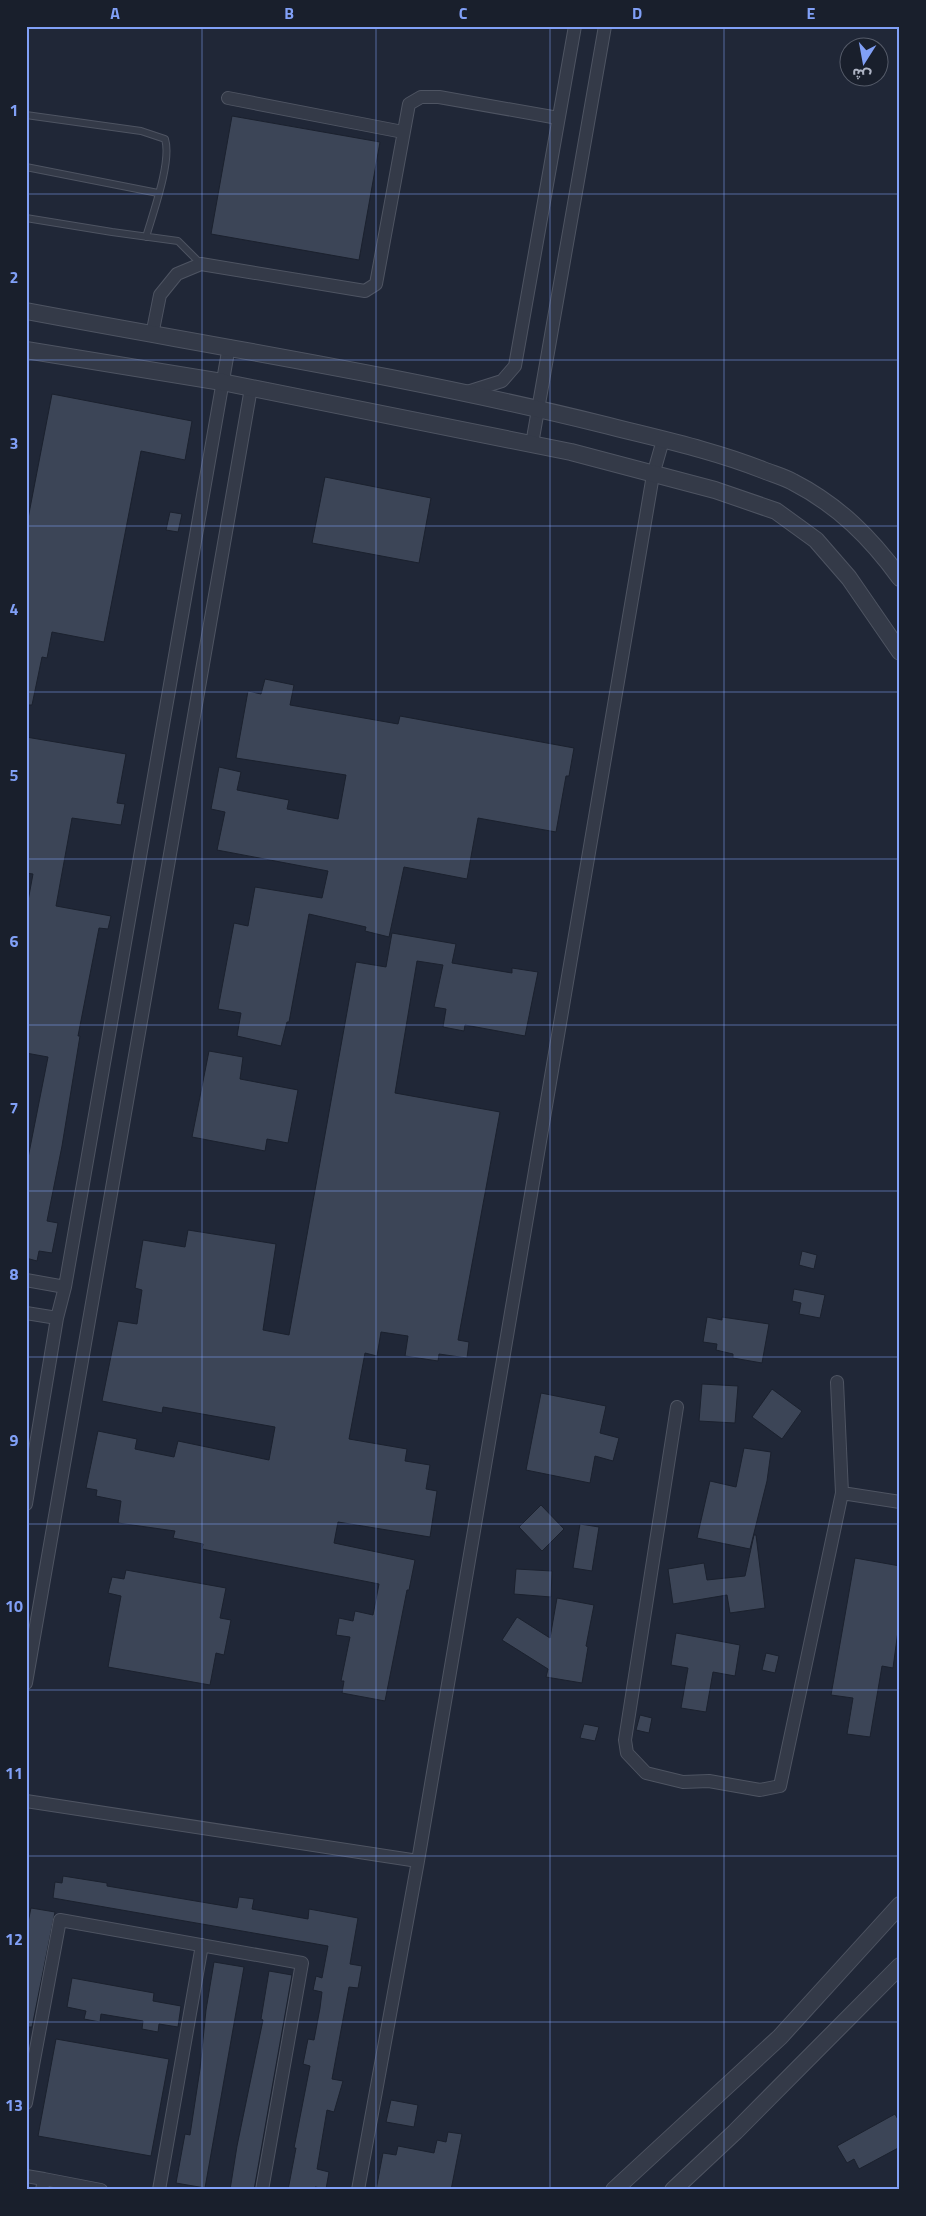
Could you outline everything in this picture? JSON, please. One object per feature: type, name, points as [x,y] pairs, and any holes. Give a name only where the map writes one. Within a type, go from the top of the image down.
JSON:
[{"type":"street","points":[[464,393],[502,380],[515,366],[575,26]]},
{"type":"street","points":[[532,444],[606,26]]},
{"type":"street","points":[[152,334],[160,295],[177,274],[201,264],[365,291],[376,284],[409,104],[421,97],[439,97],[558,118]]},
{"type":"street","points":[[228,98],[403,132]]},
{"type":"street","points":[[26,311],[229,346],[464,393],[538,409],[725,455],[793,481],[837,510],[876,546],[900,578]]},
{"type":"street","points":[[26,1504],[57,1318],[65,1287],[229,346]]},
{"type":"street","points":[[26,350],[222,382],[571,452],[715,490],[776,511],[816,540],[849,578],[900,652]]},
{"type":"street","points":[[26,1683],[251,388]]},
{"type":"street","points":[[358,2190],[418,1861],[653,474],[663,440]]},
{"type":"street","points":[[26,1280],[65,1287]]},
{"type":"street","points":[[26,1313],[57,1318]]},
{"type":"street","points":[[677,1407],[624,1740],[627,1753],[646,1773],[683,1782],[709,1781],[760,1790],[780,1786],[842,1493],[837,1382]]},
{"type":"street","points":[[842,1493],[900,1502]]},
{"type":"street","points":[[26,1801],[418,1861]]},
{"type":"street","points":[[614,2190],[780,2037],[900,1905]]},
{"type":"street","points":[[26,2103],[60,1920],[302,1962],[262,2190]]},
{"type":"street","points":[[159,2190],[202,1945]]},
{"type":"street","points":[[673,2190],[735,2132],[900,1966]]},
{"type":"street","points":[[26,2176],[43,2184],[101,2190]]},
{"type":"lane","points":[[26,115],[141,131],[165,139],[168,148],[146,237]]},
{"type":"lane","points":[[26,167],[158,193]]},
{"type":"lane","points":[[26,218],[178,241],[201,264]]},
{"type":"building","points":[[232,116],[380,142],[359,260],[211,234]]},
{"type":"building","points":[[52,394],[192,421],[185,460],[141,451],[104,642],[52,632],[47,658],[42,657],[32,705],[26,705],[26,529]]},
{"type":"building","points":[[325,477],[431,498],[419,563],[312,543]]},
{"type":"building","points":[[170,512],[182,514],[178,532],[166,530]]},
{"type":"building","points":[[265,679],[294,685],[290,705],[398,724],[400,716],[574,748],[569,776],[566,776],[556,832],[478,818],[467,879],[404,867],[389,937],[365,931],[366,927],[309,914],[289,1022],[287,1022],[281,1046],[237,1036],[241,1013],[218,1009],[234,923],[248,926],[255,887],[322,898],[328,871],[217,850],[225,812],[211,809],[219,767],[241,772],[237,790],[289,800],[287,809],[338,819],[346,775],[236,758],[248,691],[261,694]]},
{"type":"building","points":[[26,737],[126,754],[117,803],[125,804],[121,825],[72,818],[56,906],[111,916],[108,929],[99,928],[78,1036],[80,1036],[62,1146],[47,1221],[58,1223],[52,1253],[39,1251],[37,1261],[26,1258],[26,1168],[48,1057],[26,1053],[26,900],[28,901],[33,874],[26,873]]},
{"type":"building","points":[[392,933],[456,944],[452,963],[512,973],[512,968],[538,972],[525,1036],[465,1025],[464,1031],[443,1027],[446,1009],[434,1007],[443,965],[417,961],[395,1093],[500,1112],[458,1340],[469,1342],[467,1358],[439,1354],[438,1361],[405,1356],[408,1336],[381,1332],[377,1356],[365,1353],[349,1439],[407,1449],[405,1461],[430,1465],[426,1489],[437,1491],[430,1537],[338,1522],[334,1543],[415,1560],[409,1590],[407,1590],[385,1701],[342,1693],[344,1681],[341,1681],[350,1637],[336,1635],[339,1618],[353,1621],[355,1611],[373,1615],[379,1584],[202,1549],[203,1544],[173,1538],[175,1531],[118,1523],[121,1501],[96,1496],[97,1490],[86,1488],[98,1431],[137,1439],[135,1449],[174,1457],[178,1441],[269,1460],[275,1427],[163,1407],[162,1413],[102,1401],[118,1321],[137,1324],[142,1290],[135,1288],[143,1240],[185,1247],[188,1230],[276,1244],[263,1330],[289,1335],[356,962],[386,967]]},
{"type":"building","points":[[209,1051],[243,1057],[240,1079],[298,1090],[288,1143],[267,1139],[265,1151],[192,1137]]},
{"type":"building","points":[[802,1251],[817,1255],[814,1269],[799,1265]]},
{"type":"building","points":[[794,1289],[825,1295],[820,1318],[799,1314],[801,1303],[792,1301]]},
{"type":"building","points":[[707,1317],[722,1320],[722,1317],[769,1324],[762,1363],[733,1358],[733,1354],[716,1350],[717,1344],[703,1342]]},
{"type":"building","points":[[702,1384],[738,1386],[735,1423],[699,1421]]},
{"type":"building","points":[[772,1389],[802,1411],[782,1439],[752,1417]]},
{"type":"building","points":[[541,1393],[606,1406],[600,1433],[619,1438],[613,1461],[595,1456],[590,1483],[526,1470]]},
{"type":"building","points":[[744,1448],[771,1452],[767,1481],[750,1549],[697,1538],[710,1481],[736,1487]]},
{"type":"building","points":[[541,1505],[564,1529],[542,1551],[519,1527]]},
{"type":"building","points":[[580,1524],[599,1527],[592,1571],[573,1568]]},
{"type":"building","points":[[754,1535],[756,1535],[765,1608],[730,1613],[727,1595],[673,1604],[668,1569],[704,1563],[707,1580],[745,1576]]},
{"type":"building","points":[[855,1558],[900,1566],[900,1616],[893,1668],[882,1666],[870,1737],[847,1734],[853,1698],[831,1695]]},
{"type":"building","points":[[516,1569],[552,1571],[551,1597],[514,1594]]},
{"type":"building","points":[[126,1570],[226,1588],[220,1618],[231,1620],[224,1655],[216,1653],[210,1685],[108,1667],[121,1596],[108,1593],[112,1577],[124,1579]]},
{"type":"building","points":[[557,1598],[594,1605],[586,1646],[588,1647],[582,1683],[546,1677],[548,1669],[502,1640],[517,1617],[550,1638]]},
{"type":"building","points":[[676,1633],[740,1645],[735,1676],[713,1672],[706,1712],[681,1708],[688,1668],[671,1665]]},
{"type":"building","points":[[766,1653],[779,1656],[775,1673],[762,1670]]},
{"type":"building","points":[[640,1715],[652,1718],[649,1733],[636,1730]]},
{"type":"building","points":[[584,1724],[599,1727],[595,1741],[580,1738]]},
{"type":"building","points":[[63,1876],[107,1883],[107,1886],[237,1908],[239,1897],[254,1899],[252,1909],[308,1919],[309,1909],[358,1918],[350,1964],[362,1966],[358,1988],[349,1987],[332,2079],[343,2081],[334,2112],[327,2110],[317,2169],[329,2172],[326,2189],[315,2187],[314,2190],[288,2190],[310,2066],[303,2064],[308,2039],[314,2040],[322,1992],[313,1990],[316,1976],[322,1978],[328,1946],[53,1898],[55,1882],[62,1883]]},
{"type":"building","points":[[31,1908],[55,1912],[32,2027],[26,2027],[26,1932]]},
{"type":"building","points":[[214,1962],[244,1967],[205,2188],[176,2183],[185,2134],[190,2135]]},
{"type":"building","points":[[269,1971],[292,1975],[254,2190],[230,2190],[237,2146],[263,2020],[261,2019]]},
{"type":"building","points":[[72,1978],[154,1993],[153,2001],[181,2006],[178,2027],[159,2024],[158,2032],[142,2029],[143,2021],[101,2014],[100,2022],[84,2019],[86,2011],[67,2007]]},
{"type":"building","points":[[56,2039],[169,2059],[151,2156],[38,2136]]},
{"type":"building","points":[[391,2100],[418,2105],[414,2127],[386,2122]]},
{"type":"building","points":[[895,2114],[900,2123],[900,2147],[859,2169],[854,2159],[847,2163],[837,2146]]},
{"type":"building","points":[[448,2132],[462,2134],[451,2190],[376,2190],[383,2153],[396,2155],[398,2146],[434,2153],[437,2140],[446,2142]]}]
